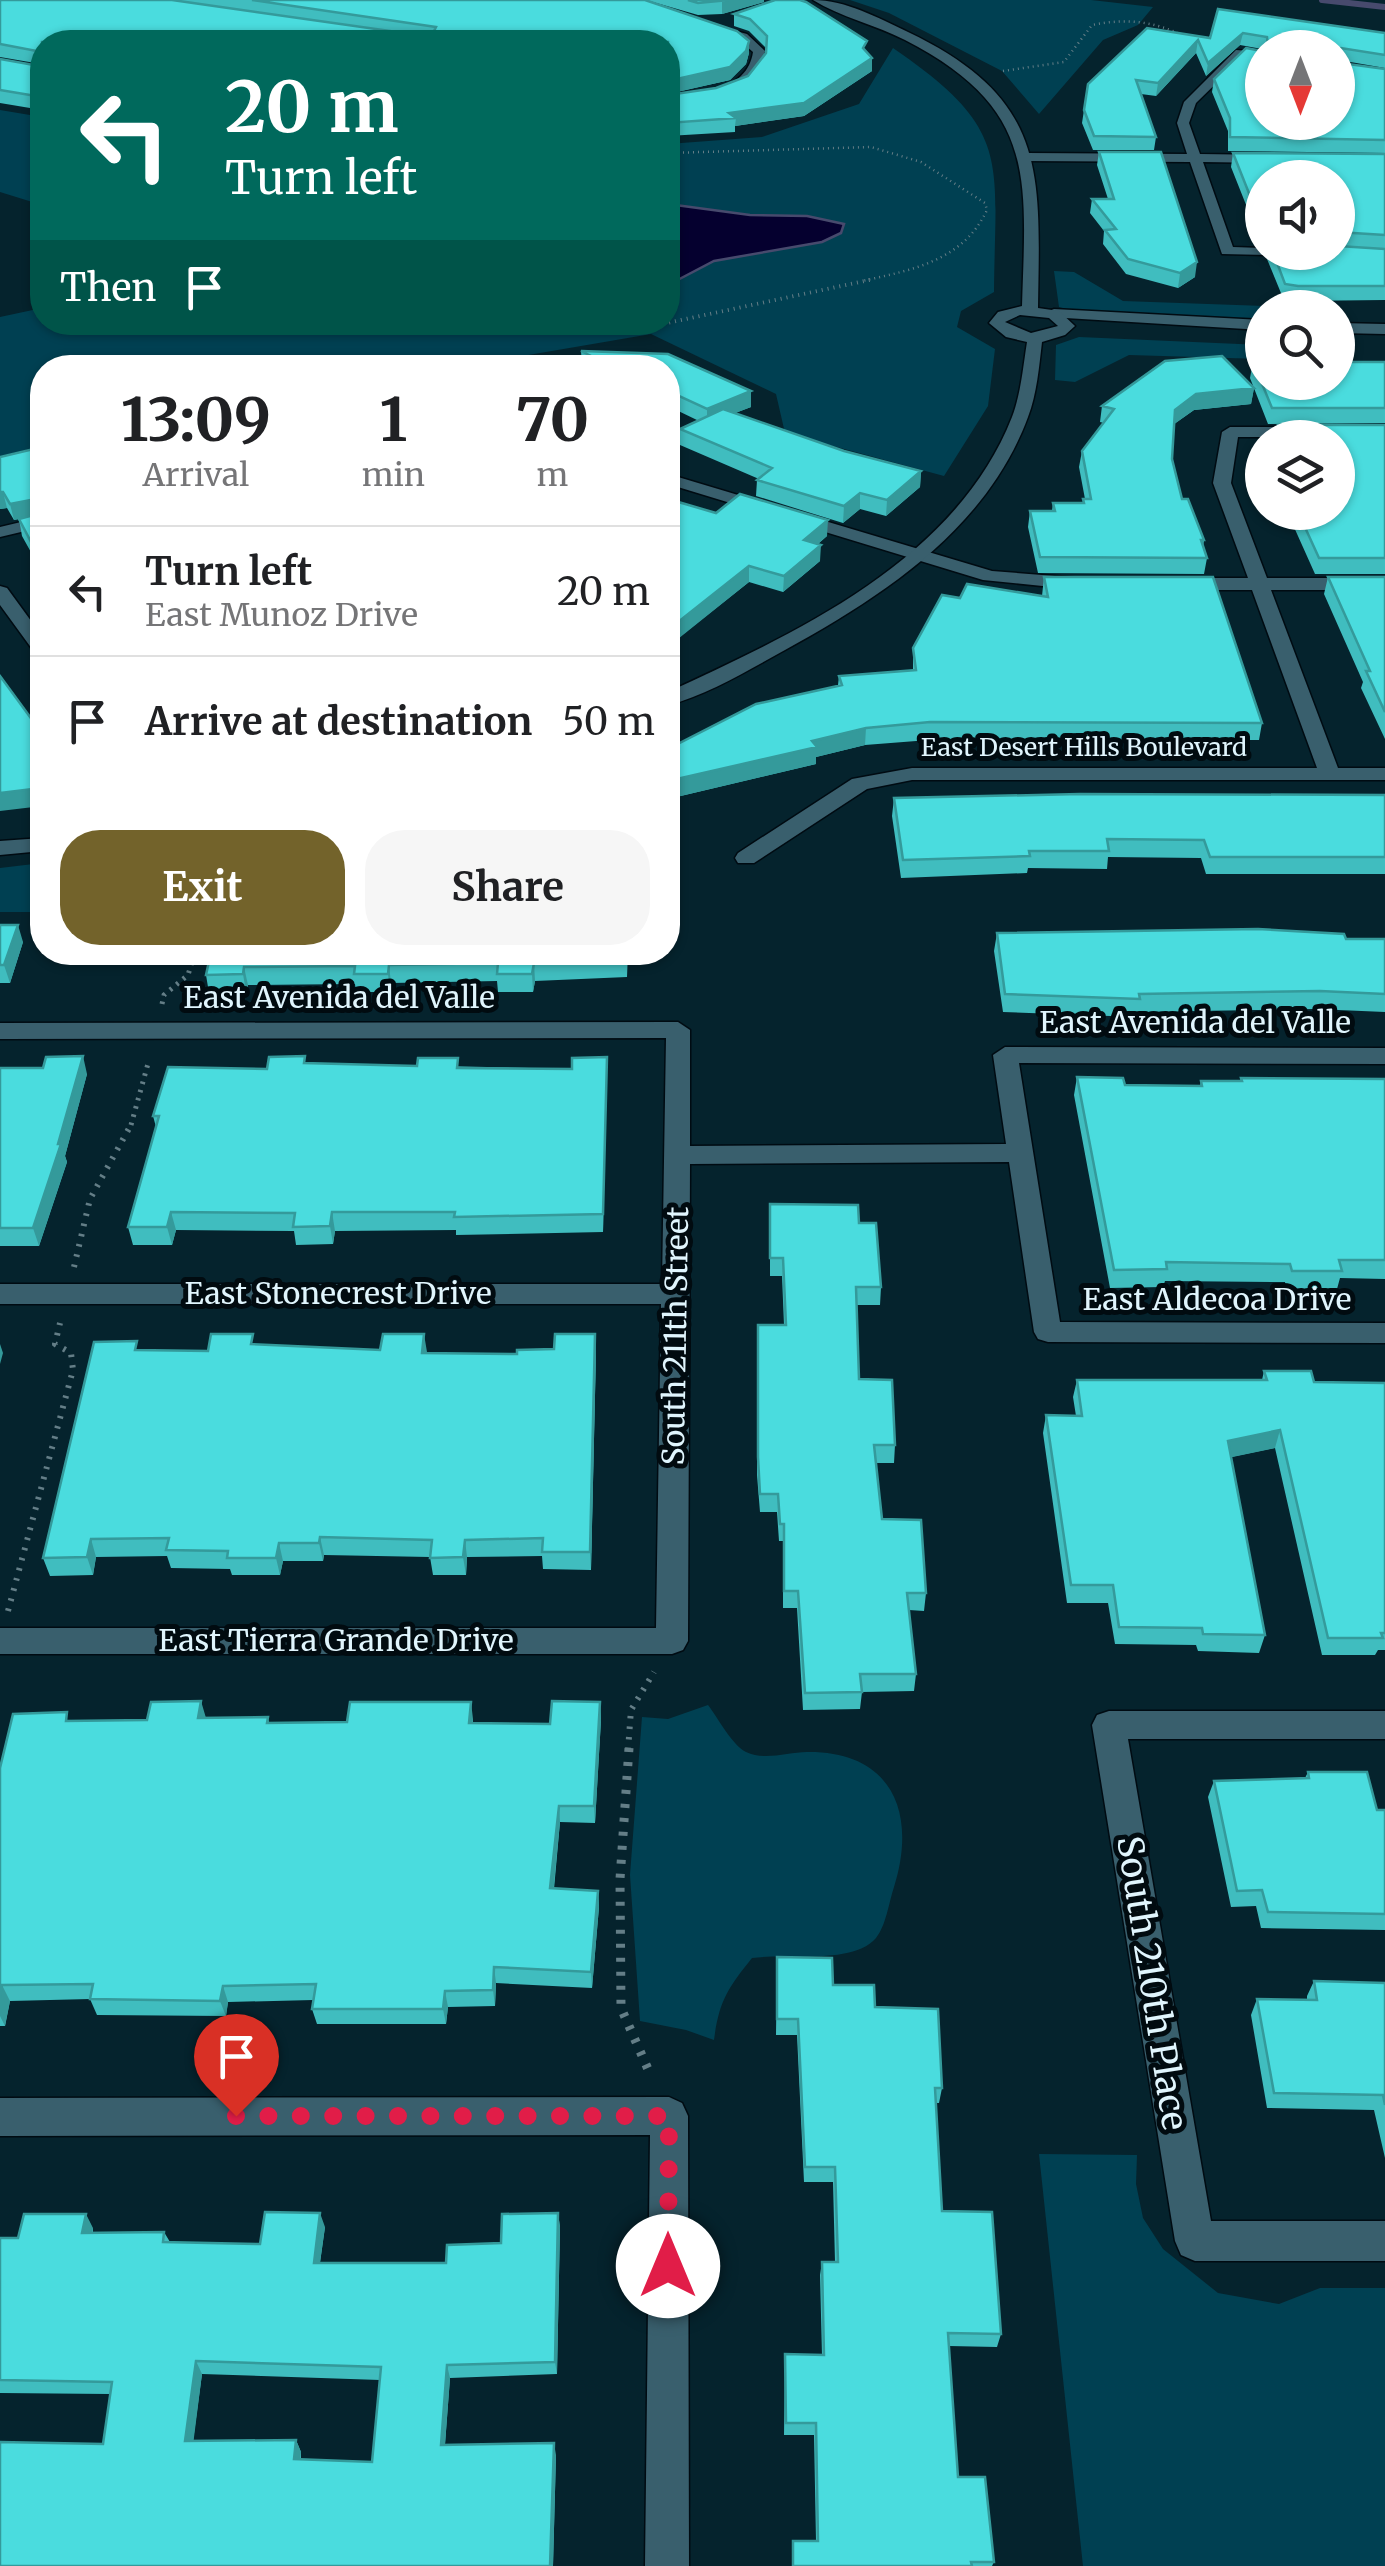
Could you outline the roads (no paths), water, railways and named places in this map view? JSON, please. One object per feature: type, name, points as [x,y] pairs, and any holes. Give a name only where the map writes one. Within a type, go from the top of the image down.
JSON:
[{"type":"street","points":[[819,0],[895,31],[970,78],[1000,106],[1026,157],[1030,183],[1030,309]]},
{"type":"street","points":[[680,99],[733,88],[760,64],[759,51],[743,37],[706,18],[731,20]]},
{"type":"street","points":[[1245,54],[1240,53],[1190,102],[1183,124],[1227,251],[1245,252]]},
{"type":"street","points":[[1026,157],[1290,159]]},
{"type":"street","points":[[1077,334],[1014,334],[997,322],[1002,314],[1030,309],[1054,314],[1245,324]]},
{"type":"street","points":[[1054,314],[1067,326],[1059,333]]},
{"type":"street","points":[[1355,329],[1385,330]]},
{"type":"street","points":[[1113,335],[1245,339]]},
{"type":"street","points":[[680,693],[748,662],[846,608],[916,556],[960,514],[996,468],[1020,420],[1035,337]]},
{"type":"street","points":[[1355,343],[1385,344]]},
{"type":"street","points":[[1330,774],[1222,483],[1230,432],[1385,432]]},
{"type":"street","points":[[680,482],[990,576],[1045,584],[1104,584]]},
{"type":"street","points":[[0,532],[30,525]]},
{"type":"street","points":[[1162,584],[1385,584]]},
{"type":"street","points":[[0,592],[30,633]]},
{"type":"street","name":"East Desert Hills Boulevard","points":[[746,858],[860,784],[912,774],[1385,774]]},
{"type":"street","points":[[0,848],[30,846]]},
{"type":"street","name":"East Avenida del Valle","points":[[0,1031],[678,1030]]},
{"type":"street","name":"South 211th Street","points":[[672,1641],[678,1030]]},
{"type":"street","name":"East Avenida del Valle","points":[[1020,1152],[1005,1055],[1385,1056]]},
{"type":"street","points":[[678,1155],[1020,1152]]},
{"type":"street","name":"East Aldecoa Drive","points":[[1020,1152],[1048,1332],[1385,1333]]},
{"type":"street","name":"East Stonecrest Drive","points":[[0,1294],[676,1294]]},
{"type":"street","name":"East Tierra Grande Drive","points":[[0,1641],[672,1641]]},
{"type":"street","name":"South 210th Place","points":[[1385,1726],[1110,1725],[1195,2241],[1385,2241]]},
{"type":"street","points":[[0,2116],[669,2116],[667,2566]]},
{"type":"waterway","points":[[1322,0],[1385,7]]}]
